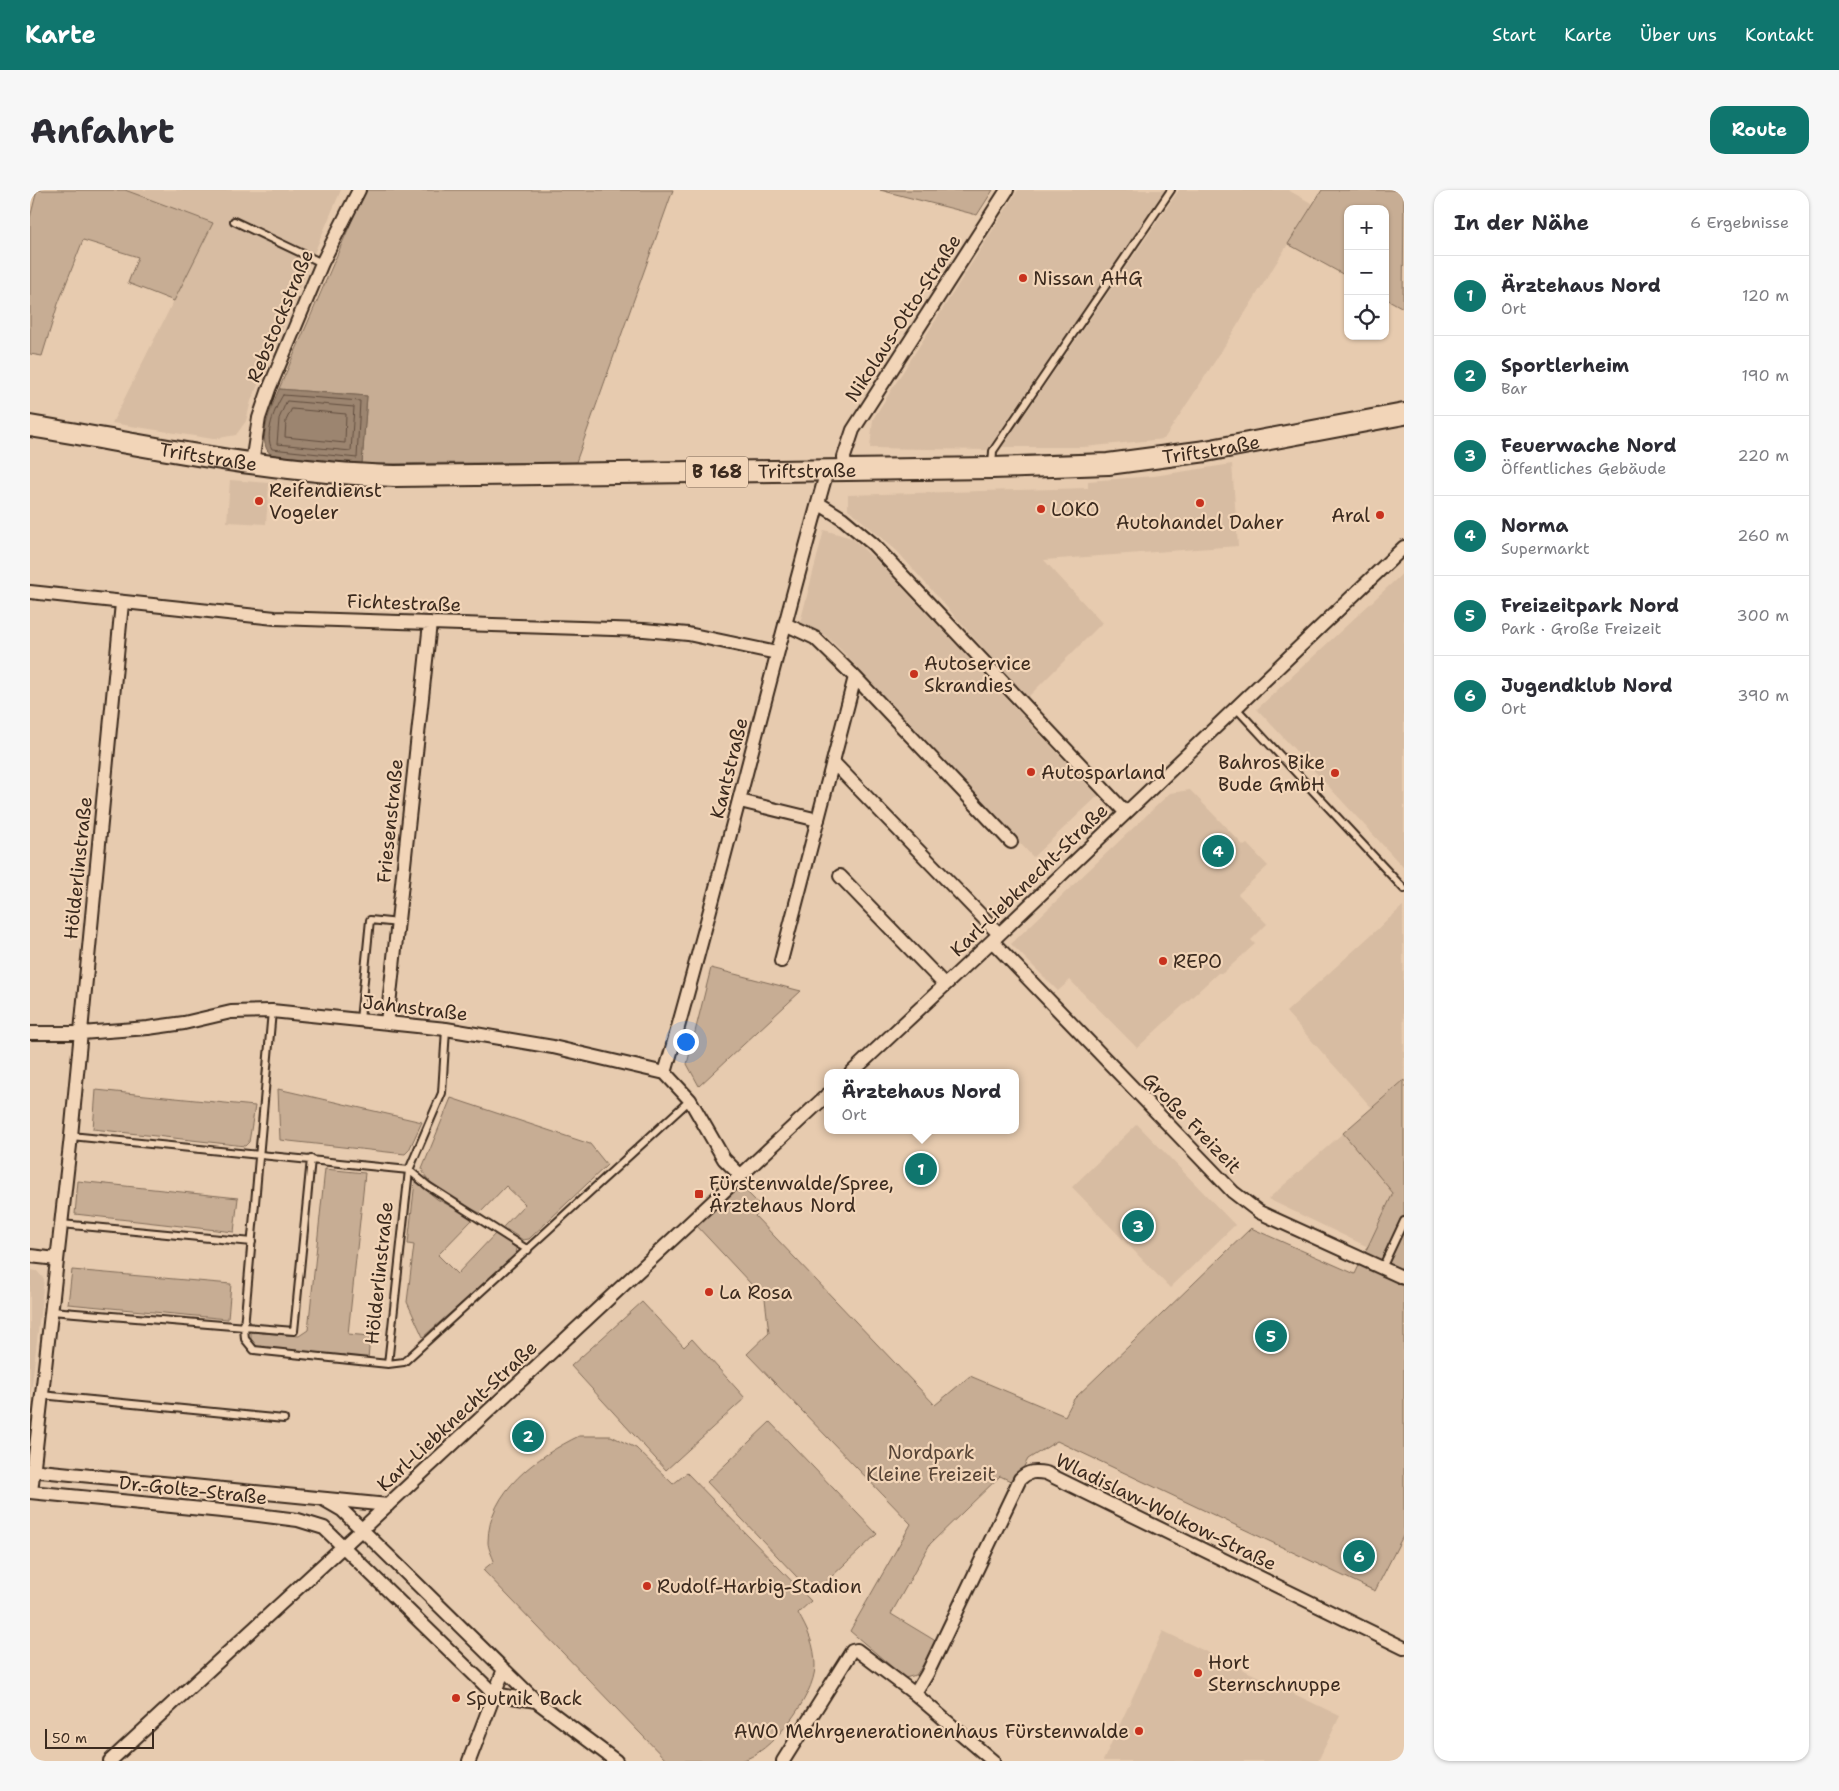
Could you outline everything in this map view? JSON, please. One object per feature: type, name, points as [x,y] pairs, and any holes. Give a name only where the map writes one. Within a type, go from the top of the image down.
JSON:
[{"type":"main road","name":"Triftstraße","points":[[30,426],[252,463],[318,472],[395,476],[836,471],[992,468],[1130,462],[1206,451],[1404,414]]},
{"type":"street","name":"Rebstockstraße","points":[[252,463],[259,418],[269,389],[322,263],[359,190]]},
{"type":"street","name":"Nikolaus-Otto-Straße","points":[[836,471],[844,457],[853,430],[1007,190]]},
{"type":"street","name":"Kantstraße","points":[[665,1073],[740,801],[777,653],[818,503],[836,471]]},
{"type":"street","points":[[818,503],[842,518],[873,544],[1126,813]]},
{"type":"street","name":"Karl-Liebknecht-Straße","points":[[855,1069],[996,938],[1404,547]]},
{"type":"street","name":"Fichtestraße","points":[[30,592],[275,618],[644,630],[688,634],[777,653]]},
{"type":"street","name":"Hölderlinstraße","points":[[31,1492],[71,1136],[122,603]]},
{"type":"street","name":"Friesenstraße","points":[[387,1023],[430,623]]},
{"type":"street","points":[[785,624],[815,638],[855,676],[1011,842]]},
{"type":"street","points":[[781,961],[855,676]]},
{"type":"street","points":[[833,762],[996,938]]},
{"type":"street","points":[[740,801],[818,820]]},
{"type":"street","points":[[840,876],[945,986]]},
{"type":"street","name":"Große Freizeit","points":[[996,938],[1233,1192],[1259,1212],[1404,1278]]},
{"type":"street","name":"Jahnstraße","points":[[30,1033],[80,1033],[175,1024],[231,1012],[272,1011],[446,1030],[554,1048],[665,1073]]},
{"type":"street","points":[[665,1073],[690,1100],[724,1158],[741,1176]]},
{"type":"street","name":"Karl-Liebknecht-Straße","points":[[110,1761],[344,1546],[824,1098]]},
{"type":"street","points":[[30,1256],[57,1259]]},
{"type":"street","name":"Dr.-Goltz-Straße","points":[[32,1470],[388,1505]]},
{"type":"street","name":"Wladislaw-Wolkow-Straße","points":[[915,1694],[927,1674],[1020,1479],[1025,1474],[1035,1471],[1046,1473],[1404,1648]]},
{"type":"street","name":"Dr.-Goltz-Straße","points":[[31,1492],[298,1520],[324,1528],[494,1694]]},
{"type":"street","name":"Dr.-Goltz-Straße","points":[[323,1499],[342,1510],[536,1701],[616,1761]]},
{"type":"street","points":[[783,1761],[852,1651],[857,1650],[915,1694],[992,1761]]},
{"type":"street","points":[[470,1761],[504,1669]]},
{"type":"street","points":[[494,1694],[536,1701]]},
{"type":"lane","points":[[992,468],[993,451],[1171,190]]},
{"type":"lane","points":[[234,221],[322,263]]},
{"type":"lane","points":[[1236,708],[1404,889]]},
{"type":"lane","points":[[360,1020],[370,920],[399,923]]},
{"type":"lane","points":[[244,1327],[272,1011]]},
{"type":"lane","name":"Hölderlinstraße","points":[[244,1327],[245,1339],[254,1350],[388,1364],[409,1170],[442,1093],[446,1030]]},
{"type":"lane","points":[[388,1364],[404,1362],[690,1100]]},
{"type":"lane","points":[[71,1136],[409,1170],[440,1195],[476,1215],[528,1250]]},
{"type":"lane","points":[[51,1311],[294,1331],[311,1160]]},
{"type":"lane","points":[[1382,1268],[1404,1221]]},
{"type":"lane","points":[[61,1224],[252,1242]]},
{"type":"lane","points":[[41,1395],[284,1419]]},
{"type":"shaded area","points":[[125,190],[341,190],[251,401],[246,421],[236,435],[213,439],[112,423],[213,223]]},
{"type":"shaded area","points":[[1018,190],[1165,190],[987,450],[870,448],[873,419]]},
{"type":"shaded area","points":[[1179,190],[1288,190],[1313,204],[1164,439],[1084,447],[1002,447]]},
{"type":"shaded area","points":[[1232,464],[1238,546],[1044,560],[1102,623],[1027,698],[897,551],[848,509],[848,495],[1088,488],[1088,481],[1154,476]]},
{"type":"shaded area","points":[[230,480],[269,483],[266,524],[227,522]]},
{"type":"shaded area","points":[[824,530],[852,538],[881,565],[1098,796],[1033,857],[841,650],[825,635],[800,623]]},
{"type":"shaded area","points":[[1404,572],[1404,868],[1257,709]]},
{"type":"shaded area","points":[[1190,790],[1244,846],[1247,844],[1268,866],[1238,894],[1267,924],[1251,940],[1255,944],[1223,973],[1218,973],[1137,1048],[1070,980],[1058,991],[1011,944],[1170,793]]},
{"type":"shaded area","points":[[1403,906],[1404,1080],[1372,1108],[1286,1012]]},
{"type":"shaded area","points":[[1137,1124],[1235,1225],[1170,1288],[1072,1187]]},
{"type":"shaded area","points":[[1343,1133],[1393,1193],[1368,1247],[1268,1199]]},
{"type":"shaded area","points":[[30,1270],[37,1271],[44,1279],[30,1401]]},
{"type":"shaded area","name":"Hort Sternschnuppe","points":[[1163,1631],[1340,1716],[1318,1761],[1103,1761]]},
{"type":"green space","points":[[37,190],[125,190],[213,223],[174,301],[128,283],[138,257],[83,240],[58,304],[42,356],[30,354],[30,218]]},
{"type":"green space","points":[[367,190],[673,190],[576,462],[362,464],[367,396],[279,389],[360,202]]},
{"type":"green space","points":[[880,190],[993,190],[977,215]]},
{"type":"green space","points":[[1322,190],[1404,190],[1403,308],[1389,300],[1389,205],[1344,205],[1344,275],[1288,244]]},
{"type":"green space","points":[[711,968],[801,991],[699,1086],[687,1064]]},
{"type":"green space","name":"Nordpark Kleine Freizeit","points":[[1404,1080],[1404,1534],[1375,1591],[1057,1441],[1028,1459],[1015,1483],[1000,1476],[930,1544],[891,1614],[939,1643],[916,1675],[905,1678],[850,1631],[911,1524],[747,1354],[769,1333],[765,1299],[696,1225],[741,1186],[763,1208],[755,1216],[935,1405],[970,1376],[1065,1416],[1074,1399],[1251,1228],[1355,1274],[1393,1193],[1343,1133]]},
{"type":"green space","points":[[278,1089],[422,1122],[409,1150],[405,1154],[280,1140]]},
{"type":"green space","points":[[96,1090],[255,1106],[249,1142],[245,1146],[93,1129]]},
{"type":"green space","points":[[451,1098],[590,1144],[607,1165],[529,1239],[523,1240],[503,1227],[525,1204],[506,1186],[480,1213],[446,1194],[425,1176],[422,1169]]},
{"type":"green space","points":[[325,1169],[365,1173],[348,1334],[370,1336],[368,1360],[259,1348],[251,1340],[251,1332],[299,1336],[308,1330]]},
{"type":"green space","points":[[78,1181],[238,1198],[234,1232],[75,1214]]},
{"type":"green space","points":[[415,1181],[437,1199],[469,1216],[472,1220],[438,1255],[457,1274],[496,1233],[516,1248],[517,1254],[423,1337],[407,1302],[414,1245],[408,1244]]},
{"type":"green space","points":[[72,1270],[231,1284],[228,1319],[68,1304]]},
{"type":"green space","points":[[642,1302],[684,1347],[692,1339],[745,1398],[666,1470],[571,1366]]},
{"type":"green space","points":[[770,1422],[877,1534],[813,1594],[707,1482]]},
{"type":"green space","name":"Rudolf-Harbig-Stadion","points":[[579,1436],[611,1436],[636,1448],[673,1484],[687,1473],[811,1601],[798,1613],[808,1632],[815,1658],[813,1678],[808,1693],[789,1722],[777,1736],[752,1756],[740,1761],[667,1761],[483,1570],[494,1561],[488,1544],[490,1524],[496,1507],[506,1491],[532,1465],[563,1444]]},
{"type":"water","points":[[279,389],[367,396],[362,464],[272,455],[267,450],[265,433],[269,414]]},
{"type":"place","name":"Nissan AHG","points":[[1023,278]]},
{"type":"place","name":"Reifendienst Vogeler","points":[[259,501]]},
{"type":"place","name":"Autohandel Daher","points":[[1200,503]]},
{"type":"place","name":"LOKO","points":[[1041,509]]},
{"type":"place","name":"Aral","points":[[1380,515]]},
{"type":"place","name":"Autoservice Skrandies","points":[[914,674]]},
{"type":"place","name":"Autosparland","points":[[1031,772]]},
{"type":"place","name":"Bahros Bike Bude GmbH","points":[[1335,773]]},
{"type":"place","name":"Norma","points":[[1218,851]]},
{"type":"place","name":"REPO","points":[[1163,961]]},
{"type":"place","name":"Ärztehaus Nord","points":[[921,1169]]},
{"type":"place","name":"Fürstenwalde/Spree, Ärztehaus Nord","points":[[699,1194]]},
{"type":"place","name":"Feuerwache Nord","points":[[1138,1226]]},
{"type":"place","name":"La Rosa","points":[[709,1292]]},
{"type":"place","name":"Freizeitpark Nord","points":[[1271,1336]]},
{"type":"place","name":"Sportlerheim","points":[[528,1436]]},
{"type":"place","name":"Jugendklub Nord","points":[[1359,1556]]},
{"type":"place","name":"Rudolf-Harbig-Stadion","points":[[647,1586]]},
{"type":"place","name":"Hort Sternschnuppe","points":[[1198,1673]]},
{"type":"place","name":"Sputnik Back","points":[[456,1698]]},
{"type":"place","name":"AWO Mehrgenerationenhaus Fürstenwalde","points":[[1139,1731]]}]
